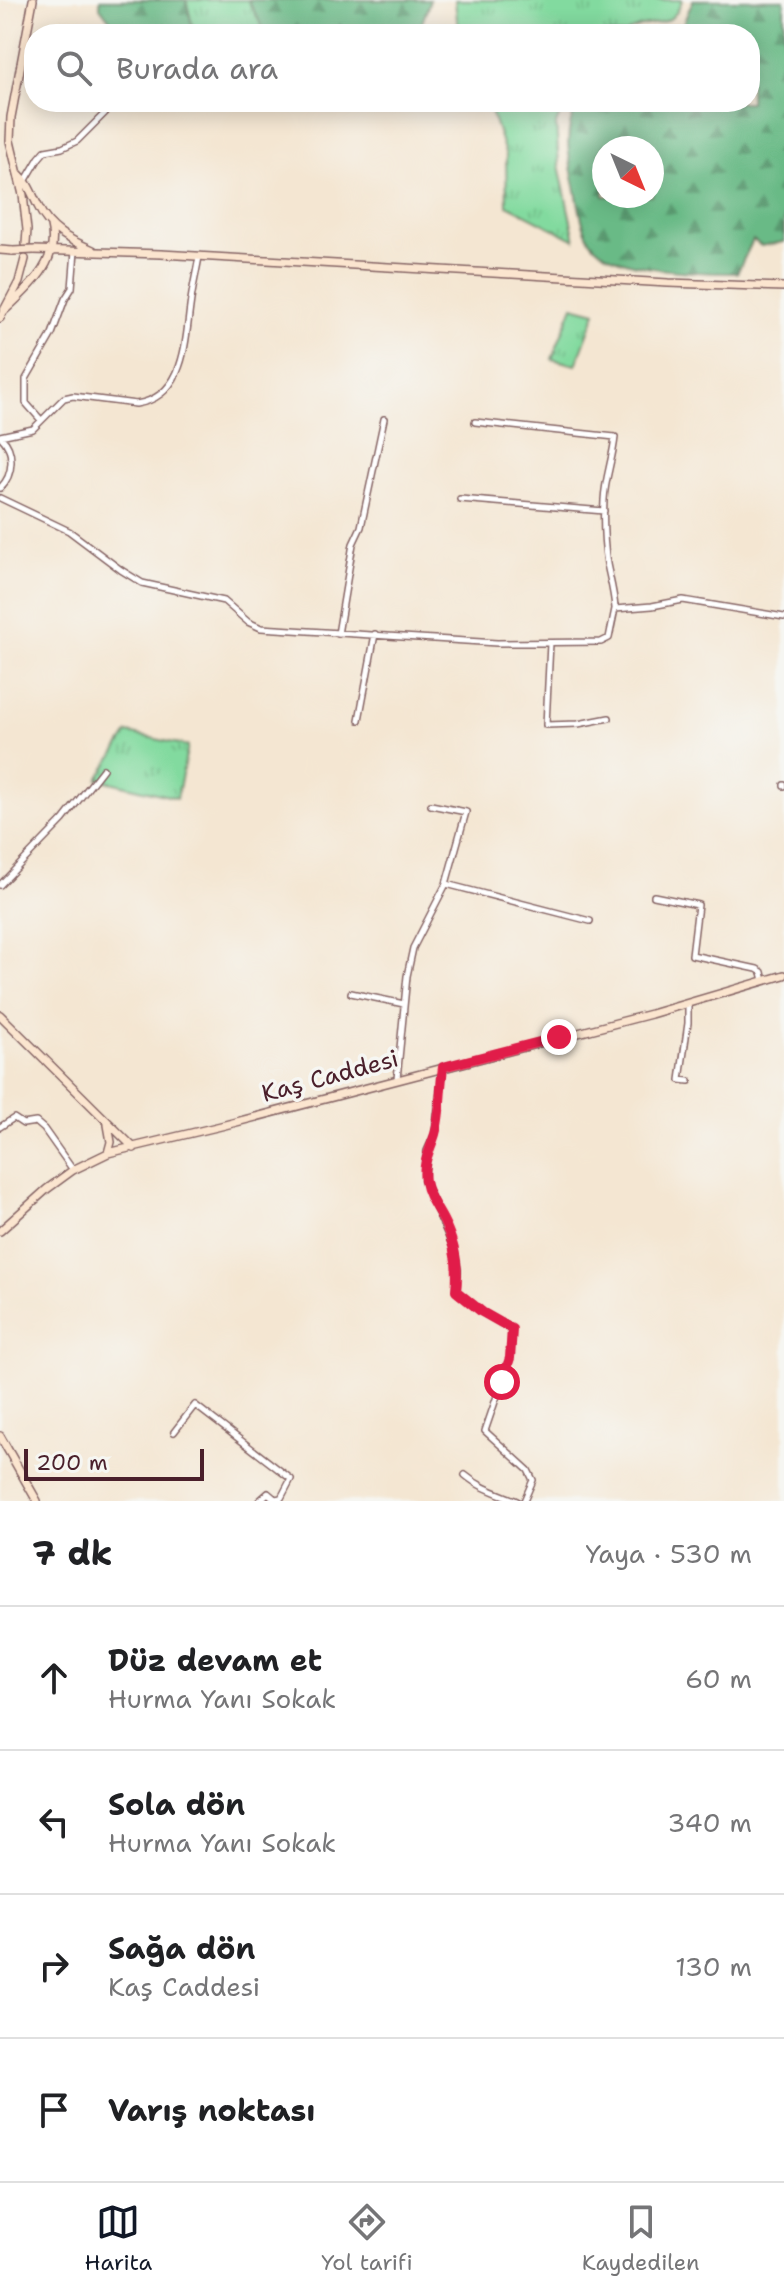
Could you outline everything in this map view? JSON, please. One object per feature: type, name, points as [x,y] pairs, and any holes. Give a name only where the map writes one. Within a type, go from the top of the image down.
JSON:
[{"type":"street","points":[[28,24],[33,0]]},
{"type":"street","points":[[24,48],[11,117],[10,141],[26,218],[26,244]]},
{"type":"street","points":[[26,180],[45,151],[77,141],[103,112]]},
{"type":"street","points":[[17,171],[26,180],[40,212],[50,224],[61,235],[98,253]]},
{"type":"street","points":[[2,315],[50,261],[53,236],[50,224]]},
{"type":"street","points":[[0,250],[161,254],[784,287]]},
{"type":"street","points":[[41,420],[26,403],[26,379],[52,334],[72,288],[75,251]]},
{"type":"street","points":[[0,436],[33,429],[64,398],[73,396],[136,404],[161,395],[173,381],[183,358],[199,257]]},
{"type":"street","points":[[2,315],[19,282],[25,259]]},
{"type":"street","points":[[338,634],[353,544],[361,527],[384,419]]},
{"type":"street","points":[[0,498],[69,531],[142,583],[224,601],[248,622],[261,628],[497,643],[601,642],[609,638],[615,609],[607,563],[604,511],[607,470],[615,437],[475,422]]},
{"type":"street","points":[[0,436],[9,444],[12,453],[7,482],[0,488]]},
{"type":"street","points":[[460,499],[604,511]]},
{"type":"street","points":[[615,609],[683,600],[784,617]]},
{"type":"street","points":[[359,720],[375,634]]},
{"type":"street","points":[[550,643],[546,725],[578,724],[609,718]]},
{"type":"street","points":[[0,885],[63,820],[103,769]]},
{"type":"street","points":[[397,1079],[413,948],[446,884],[466,812],[431,805]]},
{"type":"street","points":[[446,884],[590,921]]},
{"type":"street","points":[[654,896],[698,905],[692,955],[757,969],[762,972],[764,981]]},
{"type":"street","name":"Kaş Caddesi","points":[[0,1231],[73,1170],[108,1153],[688,1003],[784,975]]},
{"type":"street","points":[[351,993],[404,1004]]},
{"type":"street","points":[[688,1003],[680,1080],[689,1081]]},
{"type":"street","points":[[0,1015],[134,1148]]},
{"type":"street","points":[[443,1067],[435,1134],[424,1163],[424,1181],[454,1249],[458,1270],[456,1291],[482,1312],[512,1329],[510,1358],[485,1431],[528,1470],[533,1480],[524,1501]]},
{"type":"street","points":[[0,1127],[14,1118],[23,1124],[36,1122],[73,1170]]},
{"type":"street","points":[[106,1119],[110,1131],[108,1153]]},
{"type":"street","points":[[174,1432],[195,1405],[291,1479],[281,1498],[275,1499],[268,1493],[259,1501]]},
{"type":"street","points":[[0,1436],[37,1501]]},
{"type":"street","points":[[465,1475],[478,1487],[491,1489],[517,1501]]},
{"type":"green space","points":[[100,0],[186,0],[192,24],[113,24],[100,7]]},
{"type":"green space","points":[[186,0],[248,0],[262,24],[192,24]]},
{"type":"green space","points":[[248,0],[430,0],[422,24],[261,24]]},
{"type":"green space","points":[[455,0],[682,0],[672,17],[652,24],[459,24]]},
{"type":"green space","points":[[693,0],[784,0],[784,242],[761,246],[753,240],[737,273],[658,269],[617,259],[601,251],[584,228],[570,164],[570,124],[573,112],[760,112],[760,24],[683,24]]},
{"type":"green space","points":[[491,112],[561,112],[556,124],[559,165],[575,240],[507,205],[506,156]]},
{"type":"green space","points":[[573,306],[596,312],[576,365],[552,359]]},
{"type":"green space","points":[[128,733],[188,746],[177,798],[98,779]]},
{"type":"route","points":[[502,1382],[510,1358],[512,1329],[482,1312],[456,1291],[458,1270],[454,1249],[428,1193],[424,1163],[435,1134],[443,1067],[559,1037]]}]
